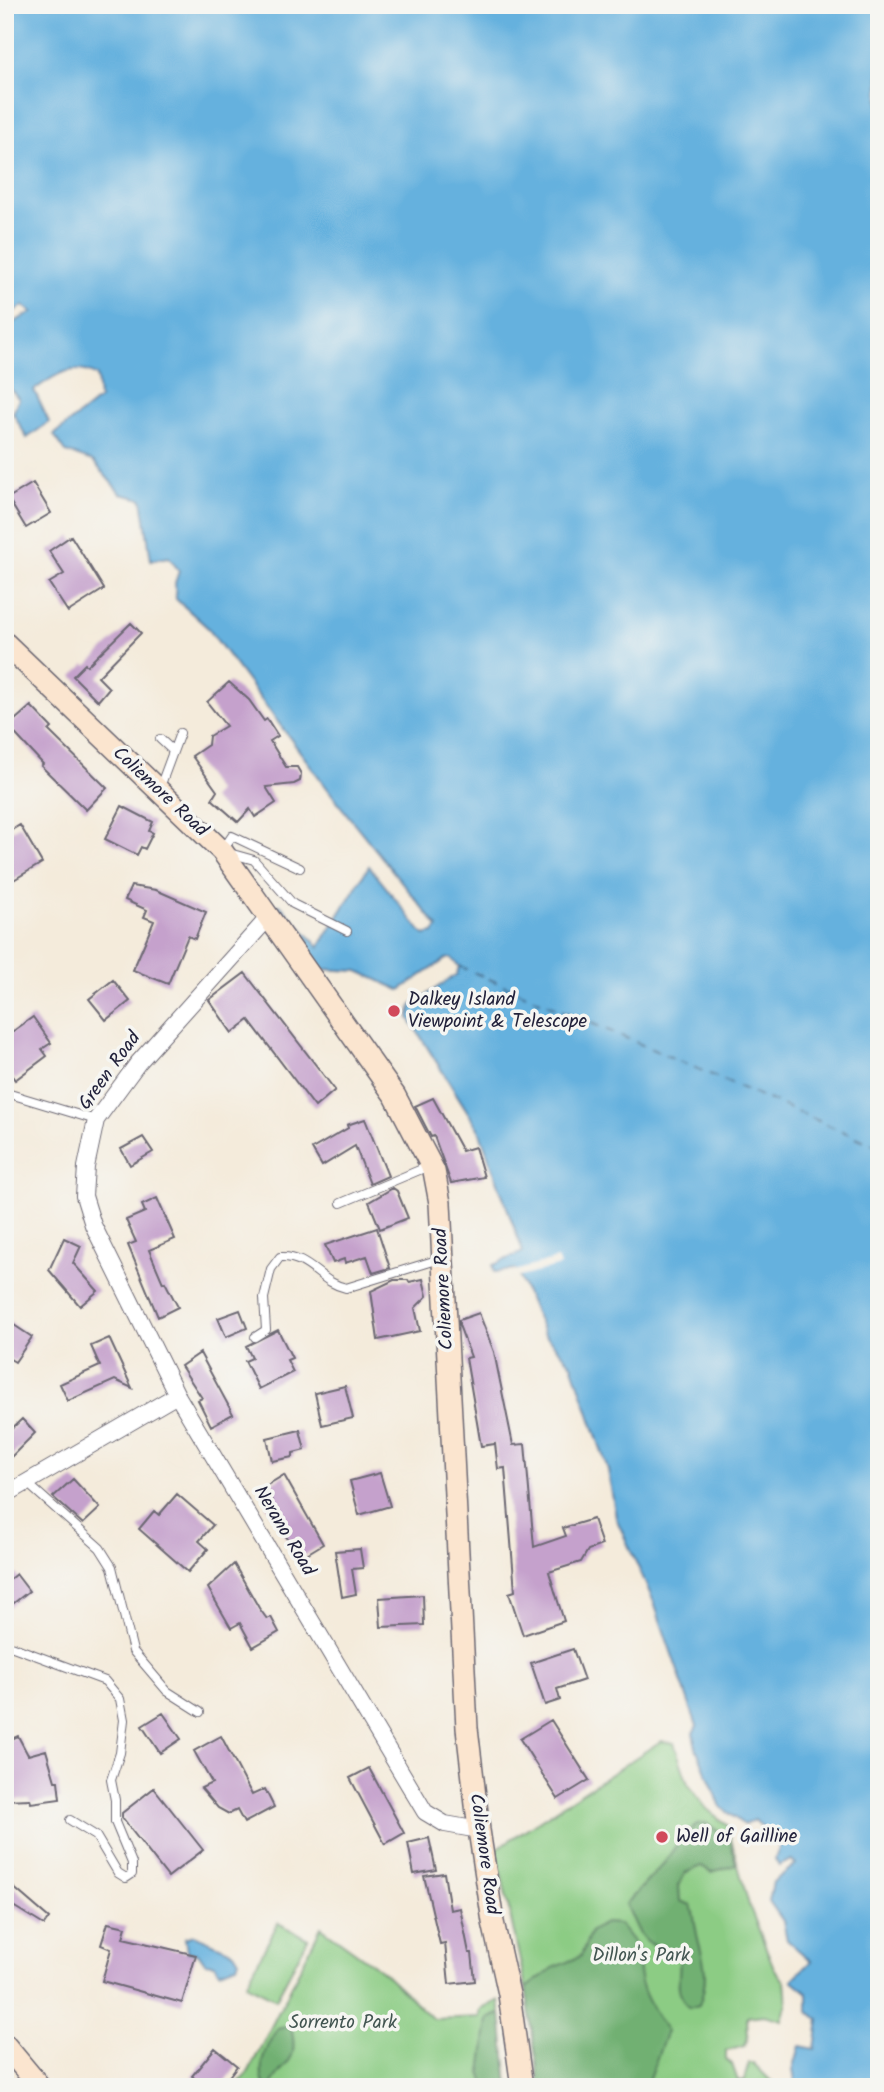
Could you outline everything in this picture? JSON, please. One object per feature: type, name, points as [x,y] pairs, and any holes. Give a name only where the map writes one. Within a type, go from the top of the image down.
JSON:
[{"type":"street","name":"Coliemore Road","points":[[5,643],[222,851],[395,1096],[431,1165],[440,1203],[467,1728],[493,1922],[509,1994],[522,2087]]},
{"type":"street","name":"Green Road","points":[[177,1395],[93,1225],[84,1196],[86,1167],[96,1120],[138,1063],[268,918]]},
{"type":"street","points":[[5,1496],[177,1395]]},
{"type":"street","name":"Nerano Road","points":[[177,1395],[425,1812],[445,1824],[479,1830]]},
{"type":"street","points":[[5,2045],[40,2087]]},
{"type":"lane","points":[[159,790],[180,733]]},
{"type":"lane","points":[[160,739],[173,751]]},
{"type":"lane","points":[[300,868],[232,836],[222,851],[254,860],[293,904],[347,931]]},
{"type":"lane","points":[[10,1094],[96,1120]]},
{"type":"lane","points":[[341,1203],[431,1165]]},
{"type":"lane","points":[[254,1337],[267,1329],[264,1298],[271,1269],[280,1257],[295,1256],[336,1286],[346,1288],[443,1258]]},
{"type":"lane","points":[[27,1483],[100,1548],[112,1567],[134,1651],[167,1691],[200,1712]]},
{"type":"lane","points":[[5,1644],[105,1681],[120,1699],[120,1753],[111,1780],[116,1800],[115,1822],[132,1863],[132,1874],[126,1878],[118,1873],[96,1836],[70,1820]]},
{"type":"green space","name":"Dillon's Park","points":[[661,1741],[674,1743],[688,1784],[707,1809],[727,1825],[749,1905],[774,1968],[785,1982],[787,2003],[782,2020],[764,2015],[747,2017],[748,2037],[745,2046],[726,2051],[726,2059],[732,2064],[738,2081],[744,2080],[749,2063],[753,2063],[772,2082],[772,2087],[540,2087],[532,2017],[496,1849]]},
{"type":"green space","points":[[706,1823],[718,1831],[729,1831],[736,1865],[712,1872],[701,1866],[685,1873],[679,1886],[680,1901],[691,1905],[705,1972],[699,2005],[689,2008],[680,1993],[678,1951],[656,1946],[643,1938],[626,1904],[664,1863],[682,1837],[697,1824]]},
{"type":"green space","points":[[278,1923],[308,1939],[276,1999],[246,1984]]},
{"type":"green space","points":[[605,1923],[619,1924],[638,1948],[639,1972],[644,1992],[667,2031],[646,2087],[540,2087],[526,1988],[553,1968],[581,1956],[591,1931]]},
{"type":"green space","name":"Sorrento Park","points":[[321,1927],[382,1971],[433,2019],[480,2017],[480,2010],[499,2000],[508,2087],[235,2087],[249,2071]]},
{"type":"green space","points":[[501,2013],[508,2087],[486,2087],[481,2073],[488,2019]]},
{"type":"green space","points":[[291,2026],[292,2055],[270,2087],[265,2087],[262,2064],[266,2049],[277,2029]]},
{"type":"water","points":[[5,5],[879,5],[879,2087],[796,2087],[793,2070],[800,2046],[815,2049],[819,2019],[808,2012],[808,1993],[792,1980],[811,1961],[787,1940],[783,1921],[769,1901],[773,1882],[796,1864],[791,1860],[779,1866],[775,1859],[780,1846],[755,1820],[744,1825],[721,1807],[696,1748],[693,1733],[697,1726],[653,1600],[616,1518],[608,1470],[572,1364],[545,1335],[516,1270],[494,1272],[493,1265],[523,1252],[479,1130],[409,1018],[412,1005],[457,974],[459,966],[451,958],[446,959],[400,990],[358,971],[318,969],[275,907],[280,905],[319,947],[369,866],[424,935],[434,933],[438,927],[342,808],[207,627],[176,599],[175,583],[179,571],[169,557],[151,560],[142,499],[121,494],[93,461],[66,452],[54,435],[99,399],[97,376],[72,370],[57,375],[34,390],[49,422],[27,438],[13,413],[19,399],[5,382],[5,327],[32,312],[23,306],[5,316]]},
{"type":"water","points":[[194,1935],[234,1952],[239,1960],[237,1965],[219,1971],[214,1964],[205,1963],[198,1953],[187,1952],[185,1938]]},
{"type":"pier","points":[[557,1259],[560,1266],[516,1278],[514,1273],[504,1274]]},
{"type":"building","points":[[33,483],[51,513],[26,528],[8,498]]},
{"type":"building","points":[[71,536],[104,589],[68,612],[49,583],[64,574],[49,551]]},
{"type":"building","points":[[131,623],[141,633],[98,677],[109,688],[98,701],[73,676]]},
{"type":"building","points":[[229,682],[249,700],[264,721],[267,719],[278,736],[270,741],[286,767],[297,767],[301,774],[300,781],[294,784],[266,787],[276,803],[255,817],[250,809],[238,822],[212,799],[217,791],[192,756],[208,745],[209,736],[226,726],[207,702]]},
{"type":"building","points":[[31,706],[52,728],[49,731],[107,788],[86,810],[41,766],[43,764],[8,726]]},
{"type":"building","points":[[122,806],[153,822],[149,831],[153,833],[145,849],[141,847],[137,855],[105,839]]},
{"type":"building","points":[[20,825],[42,863],[5,885],[5,834]]},
{"type":"building","points":[[131,886],[156,890],[206,912],[195,939],[188,936],[168,984],[133,970],[154,921],[144,917],[147,910],[125,900]]},
{"type":"building","points":[[245,973],[335,1090],[315,1107],[249,1020],[232,1033],[209,1000]]},
{"type":"building","points":[[113,980],[130,1001],[106,1020],[89,999]]},
{"type":"building","points":[[33,1017],[51,1043],[42,1049],[47,1056],[15,1080],[5,1066],[5,1037]]},
{"type":"building","points":[[433,1098],[462,1151],[475,1147],[484,1177],[451,1183],[434,1136],[431,1137],[415,1106]]},
{"type":"building","points":[[365,1119],[388,1176],[370,1184],[355,1146],[322,1166],[312,1149],[348,1128],[347,1125]]},
{"type":"building","points":[[143,1137],[153,1152],[130,1165],[121,1149]]},
{"type":"building","points":[[393,1188],[397,1191],[408,1218],[380,1229],[369,1202]]},
{"type":"building","points":[[157,1198],[175,1239],[149,1250],[163,1283],[165,1282],[178,1307],[158,1317],[128,1245],[136,1242],[126,1220],[145,1212],[142,1205]]},
{"type":"building","points":[[377,1228],[390,1268],[373,1273],[367,1256],[345,1263],[344,1259],[333,1263],[325,1245]]},
{"type":"building","points":[[64,1238],[81,1246],[73,1263],[98,1291],[80,1306],[49,1270]]},
{"type":"building","points":[[423,1279],[427,1296],[415,1308],[420,1331],[378,1340],[371,1291],[394,1280],[409,1282]]},
{"type":"building","points":[[240,1310],[247,1328],[226,1337],[218,1318]]},
{"type":"building","points":[[479,1313],[494,1352],[513,1445],[525,1444],[534,1547],[566,1536],[563,1528],[593,1519],[602,1545],[588,1550],[581,1562],[549,1572],[564,1621],[523,1635],[509,1593],[515,1591],[505,1468],[498,1469],[495,1444],[481,1446],[466,1358],[471,1357],[459,1325],[459,1320]]},
{"type":"building","points":[[5,1319],[32,1337],[15,1362],[5,1356]]},
{"type":"building","points":[[278,1330],[292,1358],[287,1360],[293,1372],[259,1389],[245,1361],[252,1358],[246,1346]]},
{"type":"building","points":[[109,1338],[132,1388],[115,1380],[68,1401],[60,1384],[100,1366],[91,1346]]},
{"type":"building","points":[[200,1353],[233,1414],[211,1426],[198,1400],[202,1398],[181,1366]]},
{"type":"building","points":[[345,1386],[353,1418],[322,1425],[315,1393]]},
{"type":"building","points":[[22,1419],[35,1433],[5,1463],[5,1435]]},
{"type":"building","points":[[300,1430],[305,1450],[293,1453],[293,1457],[272,1461],[267,1438]]},
{"type":"building","points":[[380,1473],[390,1506],[359,1515],[350,1481]]},
{"type":"building","points":[[284,1475],[323,1544],[300,1558],[266,1505],[272,1501],[264,1487]]},
{"type":"building","points":[[73,1479],[100,1508],[83,1524],[53,1497]]},
{"type":"building","points":[[177,1494],[213,1525],[199,1541],[208,1549],[188,1572],[139,1529],[154,1511],[159,1515]]},
{"type":"building","points":[[360,1549],[363,1568],[352,1569],[356,1594],[342,1597],[335,1551]]},
{"type":"building","points":[[234,1564],[259,1608],[267,1619],[271,1617],[279,1632],[253,1647],[240,1623],[231,1628],[208,1588]]},
{"type":"building","points":[[16,1574],[29,1591],[5,1610],[5,1583]]},
{"type":"building","points":[[423,1595],[424,1625],[381,1627],[379,1598]]},
{"type":"building","points":[[573,1649],[584,1680],[557,1689],[560,1700],[545,1705],[531,1663]]},
{"type":"building","points":[[163,1713],[181,1739],[160,1753],[142,1726]]},
{"type":"building","points":[[551,1720],[589,1780],[558,1799],[520,1739]]},
{"type":"building","points":[[18,1736],[28,1755],[46,1750],[55,1781],[58,1781],[60,1799],[31,1803],[30,1799],[5,1800],[5,1742]]},
{"type":"building","points":[[221,1736],[252,1795],[265,1789],[274,1807],[244,1823],[237,1810],[229,1814],[218,1808],[201,1788],[212,1783],[194,1751]]},
{"type":"building","points":[[369,1768],[404,1833],[385,1844],[350,1778]]},
{"type":"building","points":[[154,1788],[203,1850],[168,1877],[122,1818],[122,1813]]},
{"type":"building","points":[[429,1838],[436,1870],[414,1874],[408,1843]]},
{"type":"building","points":[[444,1873],[450,1910],[460,1908],[469,1953],[472,1953],[475,1981],[449,1984],[445,1943],[440,1944],[424,1876]]},
{"type":"building","points":[[5,1880],[49,1918],[44,1925],[5,1901]]},
{"type":"building","points":[[108,1923],[126,1927],[123,1938],[196,1955],[182,2003],[102,1981],[111,1949],[101,1945]]},
{"type":"building","points":[[215,2048],[237,2066],[221,2087],[204,2087],[192,2076]]},
{"type":"ferry route","points":[[459,966],[879,1147]]},
{"type":"place","name":"Dalkey Island Viewpoint & Telescope","points":[[394,1011]]},
{"type":"place","name":"Well of Gailline","points":[[662,1837]]}]
